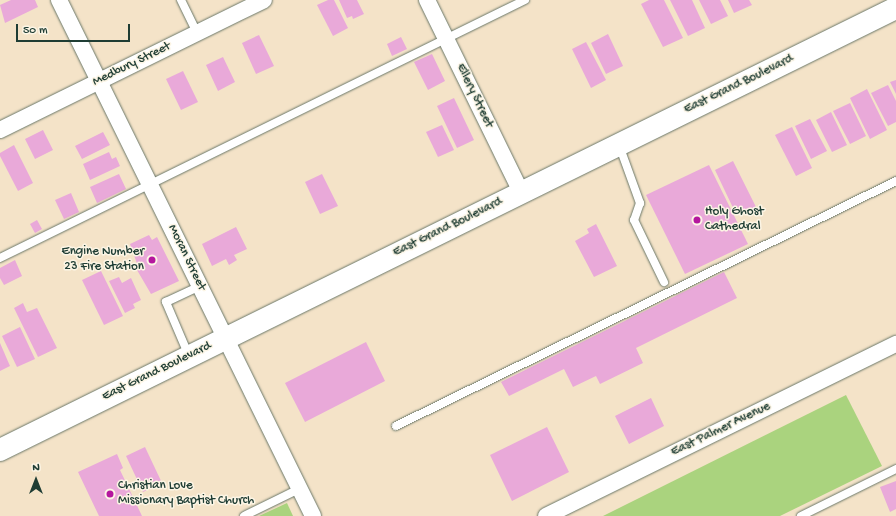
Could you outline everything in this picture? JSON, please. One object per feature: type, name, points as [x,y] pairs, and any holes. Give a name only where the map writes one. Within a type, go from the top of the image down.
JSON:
[{"type":"main road","name":"East Grand Boulevard","points":[[0,450],[896,8]]},
{"type":"street","name":"Moran Street","points":[[59,0],[313,516]]},
{"type":"street","name":"Medbury Street","points":[[1,127],[264,0]]},
{"type":"street","name":"Ellery Street","points":[[427,0],[521,192]]},
{"type":"street","name":"East Palmer Avenue","points":[[546,516],[896,344]]},
{"type":"lane","points":[[180,0],[196,33]]},
{"type":"lane","points":[[0,258],[525,0]]},
{"type":"lane","points":[[618,145],[640,203],[634,220],[664,282]]},
{"type":"lane","points":[[396,426],[896,181]]},
{"type":"lane","points":[[189,356],[166,302],[200,286]]},
{"type":"lane","points":[[801,516],[896,469]]},
{"type":"lane","points":[[244,516],[299,489]]},
{"type":"green space","points":[[846,395],[882,466],[780,516],[603,516]]},
{"type":"green space","points":[[287,503],[293,516],[259,516]]},
{"type":"building","points":[[11,0],[35,0],[38,7],[5,23],[0,5]]},
{"type":"building","points":[[328,0],[334,0],[348,28],[333,36],[317,5]]},
{"type":"building","points":[[339,0],[357,0],[364,14],[353,19],[352,16],[347,18]]},
{"type":"building","points":[[649,0],[664,0],[683,38],[663,47],[641,4]]},
{"type":"building","points":[[670,0],[692,0],[705,28],[688,36]]},
{"type":"building","points":[[699,0],[720,0],[728,16],[711,24]]},
{"type":"building","points":[[728,0],[749,0],[752,5],[734,13]]},
{"type":"building","points":[[608,34],[623,66],[606,74],[591,43]]},
{"type":"building","points":[[259,35],[274,66],[256,74],[242,43]]},
{"type":"building","points":[[401,37],[407,49],[392,56],[387,44]]},
{"type":"building","points":[[586,42],[606,80],[591,88],[572,49]]},
{"type":"building","points":[[432,54],[445,81],[428,90],[414,62]]},
{"type":"building","points":[[223,57],[235,82],[218,91],[206,65]]},
{"type":"building","points":[[183,71],[198,102],[181,110],[166,79]]},
{"type":"building","points":[[896,80],[896,94],[890,82]]},
{"type":"building","points":[[888,85],[896,101],[896,122],[888,126],[871,93]]},
{"type":"building","points":[[867,89],[887,130],[870,139],[850,98]]},
{"type":"building","points":[[454,98],[474,140],[457,148],[437,106]]},
{"type":"building","points":[[850,103],[866,136],[850,144],[833,111]]},
{"type":"building","points":[[831,112],[847,145],[832,152],[816,120]]},
{"type":"building","points":[[810,119],[827,151],[811,159],[795,126]]},
{"type":"building","points":[[442,125],[454,150],[438,157],[426,132]]},
{"type":"building","points":[[792,127],[812,168],[796,176],[775,135]]},
{"type":"building","points":[[43,130],[53,150],[35,159],[25,139]]},
{"type":"building","points":[[103,132],[110,145],[82,159],[75,146]]},
{"type":"building","points":[[14,145],[33,183],[18,191],[0,156],[0,153]]},
{"type":"building","points":[[109,152],[112,159],[116,157],[120,166],[90,180],[83,164]]},
{"type":"building","points":[[733,161],[756,207],[743,214],[741,209],[735,212],[715,170]]},
{"type":"building","name":"Holy Ghost Cathedral","points":[[709,165],[748,244],[685,274],[646,195]]},
{"type":"building","points":[[119,174],[126,189],[97,203],[90,187]]},
{"type":"building","points":[[322,174],[338,206],[320,214],[305,182]]},
{"type":"building","points":[[71,193],[79,212],[64,219],[55,200]]},
{"type":"building","points":[[37,220],[42,229],[35,233],[30,224]]},
{"type":"building","points":[[596,224],[617,266],[594,277],[575,241],[589,233],[587,229]]},
{"type":"building","points":[[236,227],[247,249],[234,255],[237,260],[229,265],[226,259],[212,266],[202,244]]},
{"type":"building","name":"Engine Number 23 Fire Station","points":[[149,235],[152,240],[157,237],[179,281],[151,294],[137,270],[139,269],[130,244]]},
{"type":"building","points":[[15,260],[22,276],[4,285],[0,278],[0,268]]},
{"type":"building","points":[[101,271],[123,316],[104,325],[82,280]]},
{"type":"building","points":[[724,272],[737,298],[636,348],[643,363],[600,384],[596,376],[573,387],[564,369],[509,396],[501,382]]},
{"type":"building","points":[[119,277],[122,283],[131,278],[141,300],[133,304],[135,308],[125,313],[109,281]]},
{"type":"building","points":[[23,303],[27,312],[37,308],[57,348],[38,357],[14,308]]},
{"type":"building","points":[[20,327],[35,359],[17,367],[2,336]]},
{"type":"building","points":[[366,342],[385,381],[305,422],[285,383]]},
{"type":"building","points":[[0,343],[10,366],[0,371]]},
{"type":"building","points":[[651,398],[664,426],[629,444],[615,416]]},
{"type":"building","points":[[547,427],[569,472],[512,501],[490,455]]},
{"type":"building","points":[[145,447],[162,483],[143,492],[126,456]]},
{"type":"building","name":"Christian Love Missionary Baptist Church","points":[[117,454],[123,468],[120,470],[142,516],[99,516],[78,472]]},
{"type":"building","points":[[896,481],[896,509],[890,512],[880,487]]},
{"type":"place","name":"Holy Ghost Cathedral","points":[[697,220]]},
{"type":"place","name":"Engine Number 23 Fire Station","points":[[152,260]]},
{"type":"place","name":"Christian Love Missionary Baptist Church","points":[[110,494]]}]
